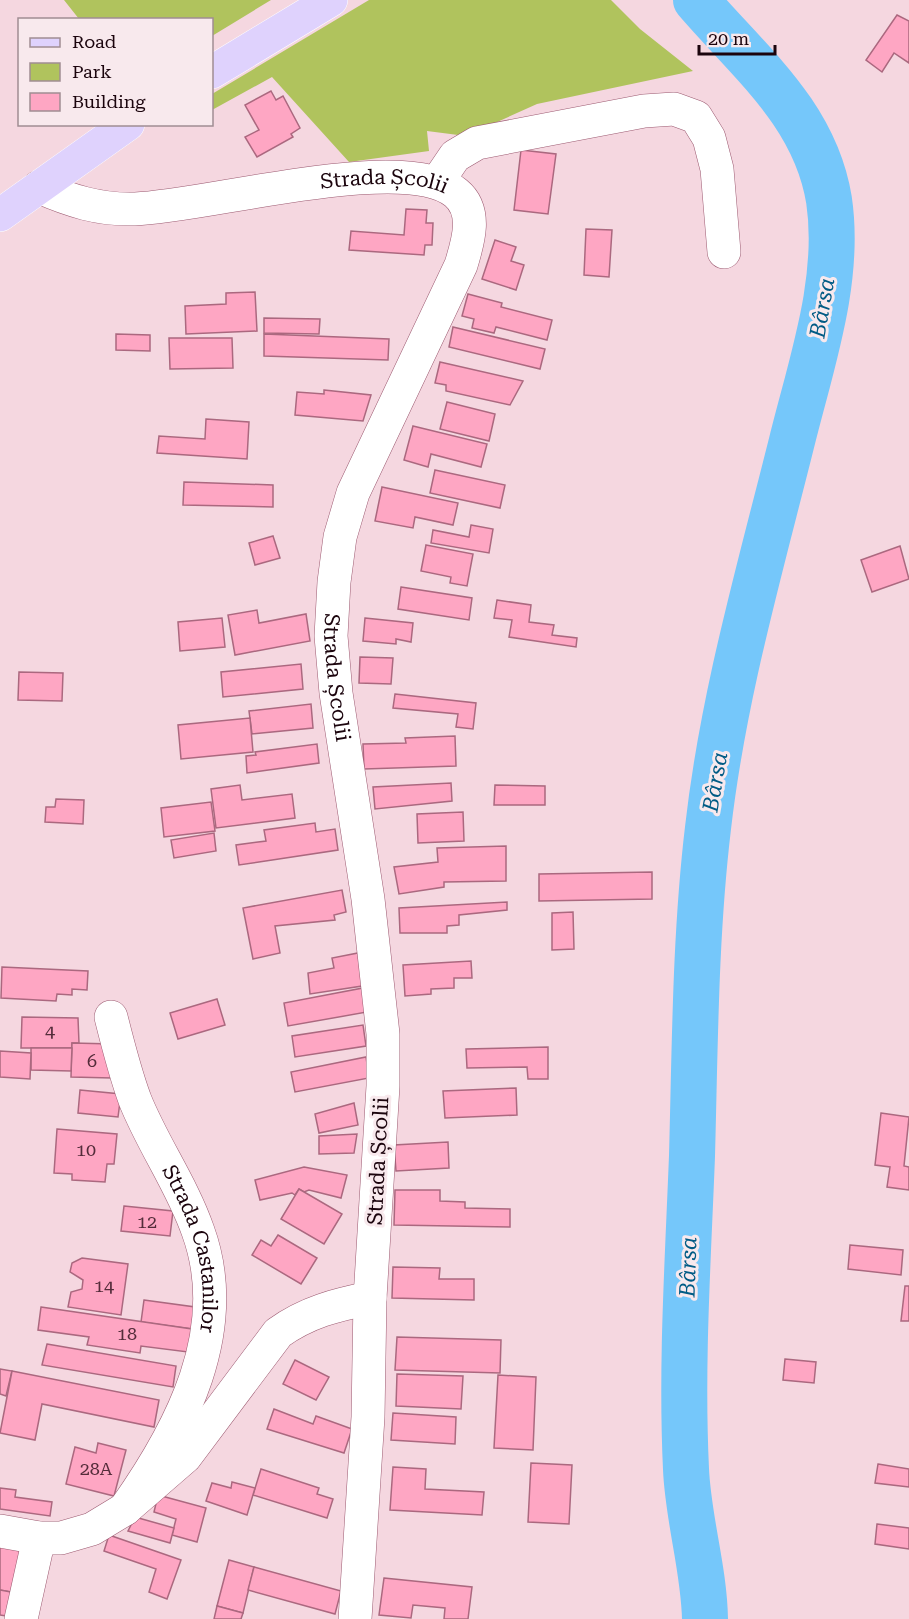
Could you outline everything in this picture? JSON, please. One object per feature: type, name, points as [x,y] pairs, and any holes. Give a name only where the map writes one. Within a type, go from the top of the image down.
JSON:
[{"type":"main road","points":[[213,71],[331,0]]},
{"type":"main road","points":[[0,215],[125,126]]},
{"type":"street","points":[[438,181],[455,156],[477,143],[644,111],[674,109],[696,117],[709,138],[717,169],[724,252]]},
{"type":"street","name":"Strada Școlii","points":[[39,186],[73,202],[99,208],[136,209],[354,178],[398,175],[438,181],[458,194],[469,214],[470,235],[461,265],[353,493],[340,537],[334,582],[332,636],[336,693],[368,899],[383,1034],[383,1086],[370,1298],[368,1417],[355,1619]]},
{"type":"street","name":"Strada Castanilor","points":[[111,1017],[136,1100],[198,1231],[207,1266],[210,1306],[200,1366],[185,1406],[164,1448],[125,1509]]},
{"type":"street","name":"Strada Castanilor","points":[[0,1531],[39,1538],[76,1535],[125,1509],[184,1457],[278,1333],[297,1319],[320,1309],[370,1298]]},
{"type":"street","points":[[21,1619],[39,1538]]},
{"type":"green space","points":[[64,0],[271,0],[213,35],[213,18],[78,18]]},
{"type":"green space","points":[[369,0],[611,0],[640,29],[693,71],[537,104],[466,136],[427,131],[429,151],[349,162],[272,77],[213,109],[213,93]]},
{"type":"building","points":[[897,15],[909,21],[909,63],[894,53],[882,72],[866,60]]},
{"type":"building","points":[[271,91],[276,100],[283,96],[300,128],[291,134],[293,137],[257,157],[245,137],[259,130],[245,105]]},
{"type":"building","points":[[521,150],[556,154],[548,214],[514,210]]},
{"type":"building","points":[[406,209],[427,210],[426,223],[433,223],[432,245],[425,245],[424,255],[349,250],[351,231],[404,235]]},
{"type":"building","points":[[586,229],[612,230],[609,277],[584,275]]},
{"type":"building","points":[[495,240],[516,247],[511,261],[524,265],[516,290],[482,279]]},
{"type":"building","points":[[255,292],[257,331],[186,334],[185,306],[226,304],[226,293]]},
{"type":"building","points":[[468,294],[502,303],[501,307],[552,320],[547,340],[496,327],[494,333],[472,328],[474,319],[462,316]]},
{"type":"building","points":[[264,318],[320,319],[319,334],[264,333]]},
{"type":"building","points":[[453,327],[545,349],[540,369],[449,347]]},
{"type":"building","points":[[116,334],[150,335],[150,351],[116,350]]},
{"type":"building","points":[[264,334],[389,339],[388,360],[264,356]]},
{"type":"building","points":[[169,338],[232,338],[233,368],[170,369]]},
{"type":"building","points":[[440,362],[523,381],[510,405],[446,391],[446,385],[435,383]]},
{"type":"building","points":[[324,390],[371,395],[363,421],[295,415],[297,392],[324,394]]},
{"type":"building","points":[[447,402],[495,414],[489,441],[440,429]]},
{"type":"building","points":[[206,419],[249,422],[247,459],[157,453],[159,436],[205,439]]},
{"type":"building","points":[[413,426],[487,444],[481,467],[431,454],[428,467],[404,460]]},
{"type":"building","points":[[435,470],[505,485],[500,508],[430,493]]},
{"type":"building","points":[[184,482],[273,485],[273,507],[183,505]]},
{"type":"building","points":[[382,487],[458,503],[453,525],[415,517],[413,528],[375,521]]},
{"type":"building","points":[[471,525],[493,529],[489,553],[431,543],[433,530],[469,537]]},
{"type":"building","points":[[273,536],[280,558],[255,565],[249,543]]},
{"type":"building","points":[[426,545],[473,554],[467,586],[450,583],[451,577],[421,571]]},
{"type":"building","points":[[900,546],[909,579],[872,592],[861,560]]},
{"type":"building","points":[[401,587],[472,598],[469,620],[398,609]]},
{"type":"building","points":[[497,600],[531,605],[529,622],[554,625],[552,635],[577,638],[576,647],[509,637],[512,620],[494,618]]},
{"type":"building","points":[[257,610],[259,623],[306,614],[310,641],[235,655],[228,615]]},
{"type":"building","points":[[222,618],[225,647],[180,651],[178,622]]},
{"type":"building","points":[[365,618],[413,623],[411,642],[396,639],[396,644],[363,641]]},
{"type":"building","points":[[360,657],[393,658],[391,684],[359,683]]},
{"type":"building","points":[[301,664],[303,689],[223,697],[221,672]]},
{"type":"building","points":[[19,672],[63,673],[62,701],[18,700]]},
{"type":"building","points":[[395,694],[476,703],[473,729],[456,727],[458,714],[393,708]]},
{"type":"building","points":[[311,704],[313,728],[252,734],[249,711]]},
{"type":"building","points":[[250,718],[253,752],[181,759],[178,725]]},
{"type":"building","points":[[455,736],[456,766],[364,769],[363,744],[406,743],[405,738]]},
{"type":"building","points":[[317,744],[319,763],[247,773],[246,756],[256,755],[255,752]]},
{"type":"building","points":[[451,783],[452,801],[375,809],[373,787]]},
{"type":"building","points":[[240,785],[242,800],[292,794],[295,818],[216,828],[211,789]]},
{"type":"building","points":[[495,785],[545,786],[545,805],[494,805]]},
{"type":"building","points":[[56,799],[84,800],[83,824],[45,822],[46,807],[55,807]]},
{"type":"building","points":[[211,802],[215,831],[164,837],[161,808]]},
{"type":"building","points":[[463,812],[464,841],[418,843],[417,814]]},
{"type":"building","points":[[315,823],[316,832],[335,829],[338,850],[239,865],[236,845],[266,841],[264,830]]},
{"type":"building","points":[[214,833],[216,851],[174,858],[171,840]]},
{"type":"building","points":[[506,846],[506,881],[444,882],[444,887],[399,894],[394,867],[438,862],[437,848]]},
{"type":"building","points":[[652,872],[652,899],[539,901],[539,874]]},
{"type":"building","points":[[342,890],[346,912],[334,915],[335,920],[275,926],[280,953],[253,959],[243,908]]},
{"type":"building","points":[[507,902],[507,910],[459,915],[459,925],[447,926],[447,933],[400,933],[399,908]]},
{"type":"building","points":[[573,912],[574,949],[552,950],[552,913]]},
{"type":"building","points":[[358,953],[362,986],[310,994],[308,973],[334,968],[332,958]]},
{"type":"building","points":[[471,961],[472,978],[454,978],[454,988],[431,989],[431,994],[405,996],[403,965]]},
{"type":"building","points":[[2,967],[88,971],[87,990],[72,989],[72,995],[57,994],[56,1001],[1,998]]},
{"type":"building","points":[[363,988],[367,1012],[288,1026],[284,1003]]},
{"type":"building","points":[[217,999],[225,1025],[178,1039],[170,1013]]},
{"type":"building","points":[[22,1017],[78,1018],[79,1043],[72,1043],[72,1048],[21,1048]]},
{"type":"building","points":[[363,1025],[366,1046],[295,1057],[292,1036]]},
{"type":"building","points":[[72,1043],[113,1044],[112,1078],[71,1077]]},
{"type":"building","points":[[548,1047],[548,1079],[528,1079],[527,1067],[467,1068],[466,1049]]},
{"type":"building","points":[[31,1048],[72,1048],[71,1071],[31,1070]]},
{"type":"building","points":[[0,1051],[31,1053],[30,1079],[0,1077]]},
{"type":"building","points":[[366,1057],[369,1078],[295,1092],[291,1072]]},
{"type":"building","points":[[516,1088],[517,1115],[445,1118],[443,1091]]},
{"type":"building","points":[[80,1090],[121,1094],[118,1117],[78,1113]]},
{"type":"building","points":[[354,1103],[358,1125],[319,1133],[315,1114]]},
{"type":"building","points":[[881,1113],[909,1117],[904,1166],[909,1167],[909,1190],[887,1187],[890,1167],[875,1165]]},
{"type":"building","points":[[57,1129],[117,1134],[114,1164],[107,1164],[105,1182],[72,1180],[72,1174],[54,1173]]},
{"type":"building","points":[[357,1134],[354,1153],[319,1154],[319,1136]]},
{"type":"building","points":[[448,1142],[449,1168],[396,1171],[394,1145]]},
{"type":"building","points":[[304,1167],[347,1175],[341,1198],[309,1190],[304,1192],[299,1189],[295,1195],[292,1193],[260,1200],[255,1180]]},
{"type":"building","points":[[299,1189],[342,1214],[324,1244],[281,1219]]},
{"type":"building","points":[[395,1190],[440,1190],[440,1201],[465,1202],[465,1208],[510,1209],[510,1227],[394,1225]]},
{"type":"building","points":[[124,1206],[173,1211],[170,1236],[121,1231]]},
{"type":"building","points":[[278,1235],[317,1258],[301,1284],[252,1255],[261,1240],[271,1246]]},
{"type":"building","points":[[850,1245],[903,1250],[901,1275],[848,1269]]},
{"type":"building","points":[[82,1258],[128,1264],[121,1315],[68,1307],[71,1292],[82,1289],[83,1280],[70,1272],[72,1263]]},
{"type":"building","points":[[393,1267],[440,1268],[439,1279],[474,1279],[474,1300],[392,1298]]},
{"type":"building","points":[[905,1286],[909,1286],[909,1321],[901,1321]]},
{"type":"building","points":[[144,1300],[195,1307],[192,1329],[141,1322]]},
{"type":"building","points":[[41,1307],[192,1329],[188,1352],[141,1346],[140,1353],[87,1345],[89,1337],[38,1330]]},
{"type":"building","points":[[397,1337],[501,1340],[500,1373],[395,1370]]},
{"type":"building","points":[[47,1344],[176,1366],[173,1387],[42,1365]]},
{"type":"building","points":[[785,1359],[816,1362],[814,1383],[783,1380]]},
{"type":"building","points":[[295,1360],[329,1377],[316,1400],[283,1384]]},
{"type":"building","points":[[0,1369],[12,1371],[6,1396],[0,1394]]},
{"type":"building","points":[[12,1371],[159,1400],[154,1427],[42,1404],[35,1440],[0,1433]]},
{"type":"building","points":[[397,1374],[463,1376],[461,1409],[396,1406]]},
{"type":"building","points":[[498,1375],[536,1377],[533,1450],[494,1448]]},
{"type":"building","points":[[274,1409],[313,1424],[316,1416],[352,1429],[344,1453],[267,1429]]},
{"type":"building","points":[[393,1413],[456,1417],[455,1444],[391,1440]]},
{"type":"building","points":[[98,1443],[126,1450],[114,1496],[66,1484],[75,1447],[96,1453]]},
{"type":"building","points":[[531,1463],[572,1465],[569,1524],[528,1522]]},
{"type":"building","points":[[878,1464],[909,1469],[909,1487],[875,1483]]},
{"type":"building","points":[[393,1467],[426,1469],[425,1489],[484,1492],[482,1515],[390,1510]]},
{"type":"building","points":[[261,1469],[319,1488],[317,1494],[333,1499],[327,1518],[253,1495]]},
{"type":"building","points":[[232,1482],[255,1488],[247,1515],[206,1501],[212,1483],[231,1488]]},
{"type":"building","points":[[0,1488],[16,1490],[15,1497],[52,1502],[50,1516],[0,1509]]},
{"type":"building","points":[[158,1495],[206,1508],[197,1542],[172,1535],[176,1519],[154,1512]]},
{"type":"building","points":[[135,1517],[174,1528],[170,1543],[128,1531]]},
{"type":"building","points":[[877,1524],[909,1528],[909,1549],[875,1544]]},
{"type":"building","points":[[109,1535],[181,1560],[167,1599],[149,1592],[156,1569],[104,1551]]},
{"type":"building","points":[[0,1544],[22,1549],[11,1592],[0,1590]]},
{"type":"building","points":[[229,1560],[254,1567],[243,1613],[217,1606]]},
{"type":"building","points":[[254,1567],[341,1591],[335,1614],[248,1590]]},
{"type":"building","points":[[384,1578],[472,1587],[468,1619],[444,1619],[445,1608],[413,1605],[411,1618],[379,1615]]},
{"type":"building","points":[[0,1590],[11,1592],[6,1616],[0,1615]]},
{"type":"building","points":[[217,1606],[243,1613],[241,1619],[214,1619]]},
{"type":"waterway","name":"Bârsa","points":[[696,0],[778,91],[810,141],[821,169],[829,200],[832,230],[828,291],[822,322],[755,585],[723,730],[708,828],[700,910],[684,1391],[687,1488],[702,1581],[705,1619]]}]
